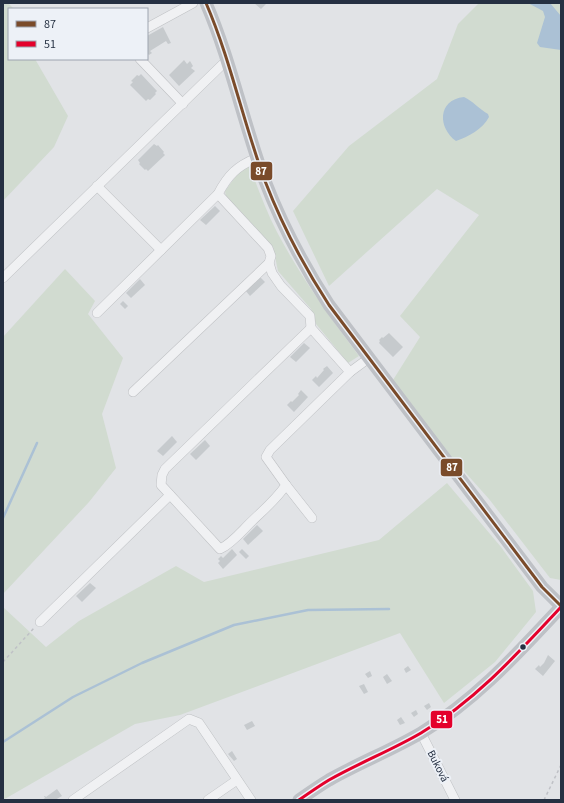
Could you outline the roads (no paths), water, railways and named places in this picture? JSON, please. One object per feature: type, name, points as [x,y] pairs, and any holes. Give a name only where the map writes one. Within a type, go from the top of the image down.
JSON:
[{"type":"main road","points":[[208,4],[220,37],[257,158],[277,211],[296,251],[328,305],[542,587],[561,606],[521,651],[478,692],[451,713],[421,733],[330,780],[299,800]]},
{"type":"street","points":[[148,27],[193,3]]},
{"type":"street","points":[[141,60],[183,104]]},
{"type":"street","points":[[3,278],[227,60]]},
{"type":"street","points":[[97,313],[218,194],[224,182],[235,171],[243,164],[257,158]]},
{"type":"street","points":[[97,186],[161,250]]},
{"type":"street","points":[[133,392],[269,263],[272,256],[268,248],[218,194]]},
{"type":"street","points":[[269,263],[272,273],[281,286],[310,316],[311,328],[350,372]]},
{"type":"street","points":[[286,485],[245,528],[225,547],[220,549],[161,484],[162,475],[165,469],[311,328]]},
{"type":"street","points":[[312,518],[266,457],[270,450],[350,372],[369,358]]},
{"type":"street","points":[[40,622],[170,495]]},
{"type":"street","points":[[73,800],[189,719],[199,723],[250,800]]},
{"type":"street","name":"Buková","points":[[421,733],[455,800]]},
{"type":"street","points":[[208,800],[237,780]]},
{"type":"water","points":[[528,3],[550,3],[561,16],[561,50],[540,47],[537,43],[545,17],[543,11]]},
{"type":"water","points":[[464,97],[488,114],[489,117],[475,132],[456,141],[450,136],[446,129],[443,115],[449,103],[455,99]]},
{"type":"waterway","points":[[3,518],[37,443]]},
{"type":"waterway","points":[[3,742],[73,697],[142,663],[234,625],[308,610],[389,609]]}]
